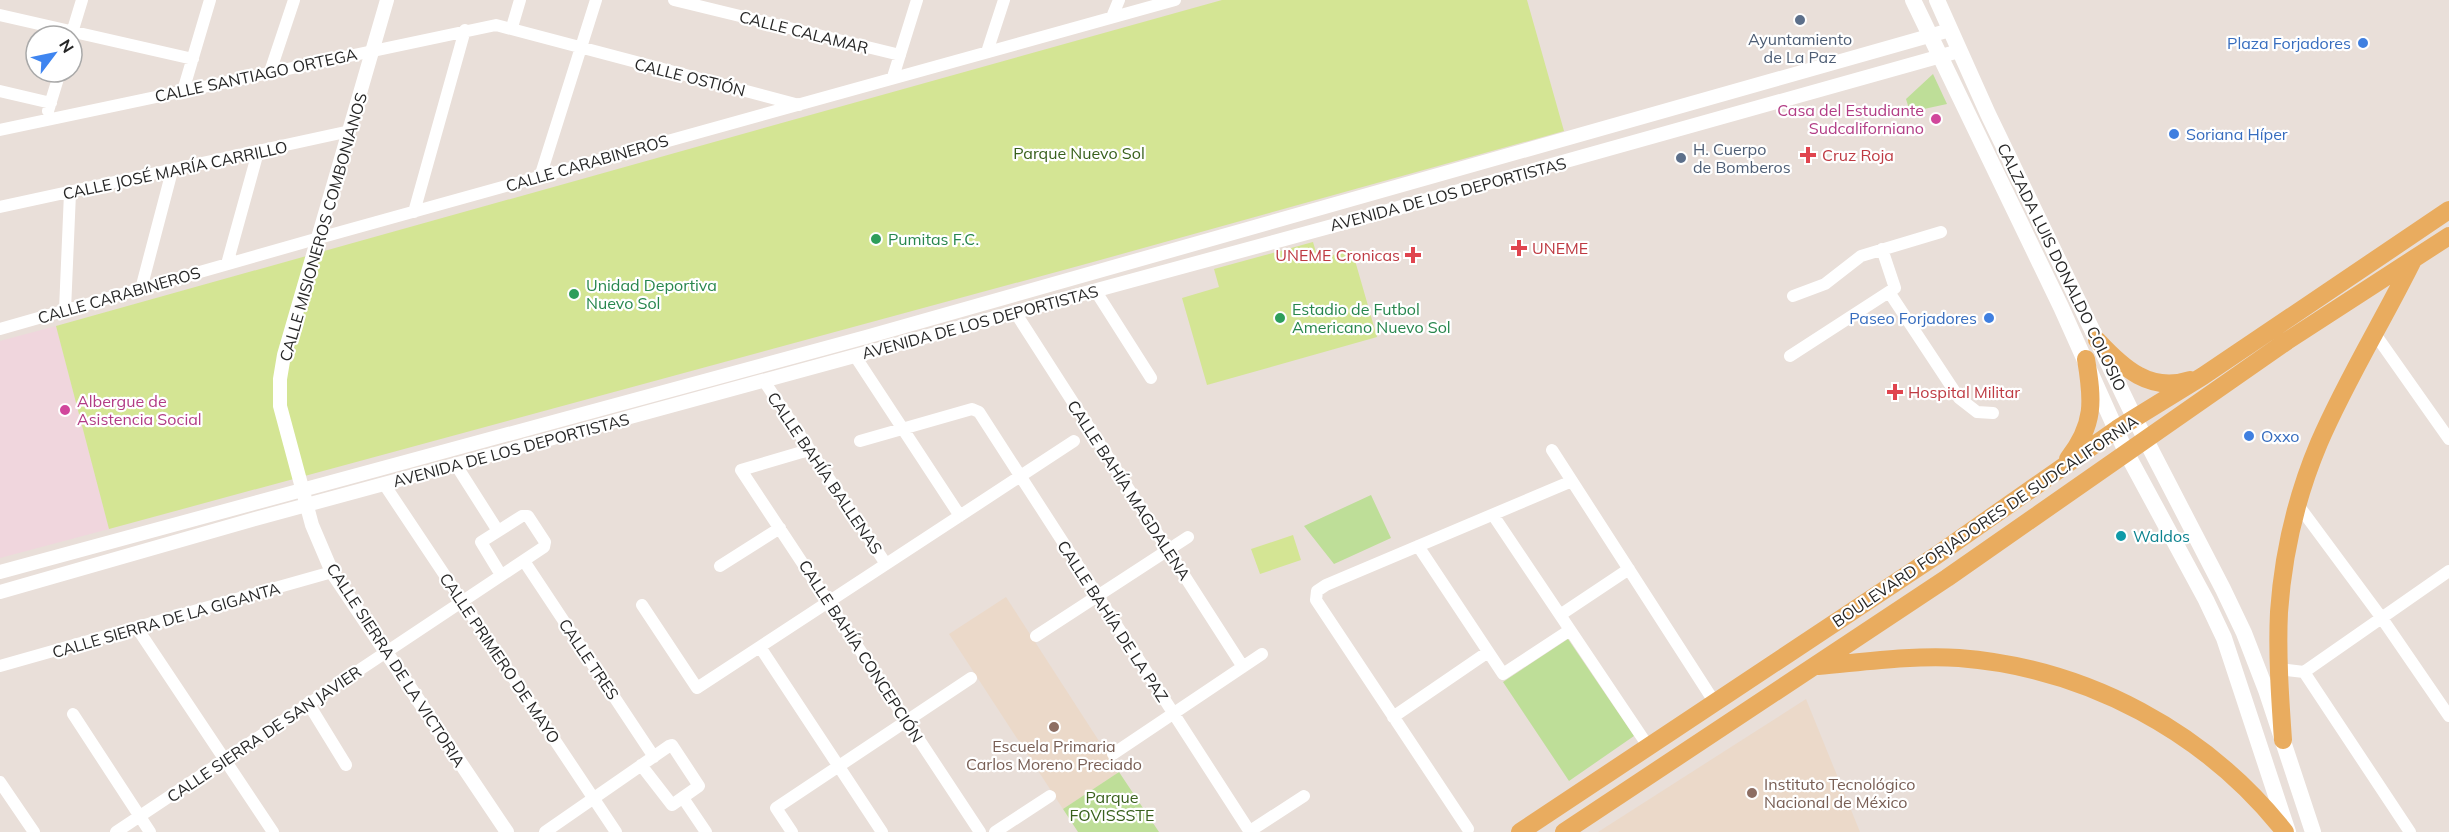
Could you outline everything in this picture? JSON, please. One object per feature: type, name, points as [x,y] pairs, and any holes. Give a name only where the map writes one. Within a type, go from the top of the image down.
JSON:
[{"type":"main road","name":"CALZADA LUIS DONALDO COLOSIO","points":[[1913,0],[2086,359],[2126,452],[2224,638],[2286,832]]},
{"type":"main road","name":"CALZADA LUIS DONALDO COLOSIO","points":[[1936,0],[2135,419],[2244,633],[2313,832]]},
{"type":"main road","name":"BOULEVARD FORJADORES DE SUDCALIFORNIA","points":[[1520,832],[1934,557],[2117,429],[2203,376],[2449,210]]},
{"type":"main road","name":"BOULEVARD FORJADORES DE SUDCALIFORNIA","points":[[1564,832],[1947,578],[2287,341],[2449,236]]},
{"type":"main road","points":[[2283,740],[2279,611],[2298,505],[2318,445],[2331,417],[2414,259]]},
{"type":"main road","points":[[2045,272],[2060,285],[2071,284]]},
{"type":"main road","points":[[2357,272],[2355,278],[2360,282],[2390,274]]},
{"type":"main road","points":[[2287,341],[2311,318],[2310,312],[2300,309]]},
{"type":"main road","points":[[2097,340],[2117,361],[2138,377],[2156,383],[2179,384],[2203,376]]},
{"type":"main road","points":[[2061,469],[2079,445],[2090,415],[2092,391],[2086,359]]},
{"type":"main road","points":[[1934,557],[1947,578]]},
{"type":"main road","points":[[1816,666],[1958,658],[2026,668],[2080,684],[2139,709],[2189,741],[2237,779],[2286,832]]},
{"type":"main road","points":[[1694,716],[1707,737]]},
{"type":"street","points":[[74,24],[82,0]]},
{"type":"street","points":[[183,91],[210,0]]},
{"type":"street","points":[[270,72],[294,0]]},
{"type":"street","name":"CALLE MISIONEROS COMBONIANOS","points":[[303,490],[280,406],[280,379],[284,355],[387,0]]},
{"type":"street","points":[[512,27],[520,0]]},
{"type":"street","points":[[540,177],[596,0]]},
{"type":"street","name":"CALLE CALAMAR","points":[[674,0],[900,55]]},
{"type":"street","points":[[893,77],[917,0]]},
{"type":"street","points":[[987,52],[1004,0]]},
{"type":"street","points":[[1112,17],[1119,0]]},
{"type":"street","name":"CALLE CARABINEROS","points":[[0,329],[893,77],[1175,0]]},
{"type":"street","points":[[0,15],[34,24]]},
{"type":"street","name":"CALLE SANTIAGO ORTEGA","points":[[0,130],[465,30],[496,25],[512,27]]},
{"type":"street","name":"CALLE OSTIÓN","points":[[512,27],[580,49],[800,105]]},
{"type":"street","points":[[414,212],[465,30]]},
{"type":"street","name":"AVENIDA DE LOS DEPORTISTAS","points":[[0,572],[1163,253],[1950,30]]},
{"type":"street","points":[[84,37],[193,59]]},
{"type":"street","name":"AVENIDA DE LOS DEPORTISTAS","points":[[0,592],[307,505],[1373,215],[1959,51]]},
{"type":"street","points":[[1809,70],[1814,93]]},
{"type":"street","points":[[45,120],[57,84]]},
{"type":"street","points":[[1756,85],[1762,107]]},
{"type":"street","points":[[0,91],[51,103]]},
{"type":"street","points":[[1689,104],[1695,126]]},
{"type":"street","points":[[1642,117],[1647,139]]},
{"type":"street","name":"CALLE JOSÉ MARÍA CARRILLO","points":[[0,207],[350,131]]},
{"type":"street","points":[[1578,135],[1584,156]]},
{"type":"street","points":[[227,264],[258,152]]},
{"type":"street","points":[[141,289],[172,171]]},
{"type":"street","points":[[65,310],[70,193]]},
{"type":"street","points":[[1366,194],[1373,215]]},
{"type":"street","points":[[1793,296],[1825,284],[1862,256],[1941,232]]},
{"type":"street","points":[[1790,356],[1895,288],[1882,249]]},
{"type":"street","points":[[1163,253],[1168,270]]},
{"type":"street","points":[[1095,290],[1151,378]]},
{"type":"street","points":[[1889,292],[1959,398],[1977,412],[1993,413]]},
{"type":"street","name":"CALLE BAHÍA MAGDALENA","points":[[1015,312],[1243,667]]},
{"type":"street","points":[[2375,334],[2449,439]]},
{"type":"street","points":[[855,356],[960,516]]},
{"type":"street","points":[[727,374],[731,389]]},
{"type":"street","name":"CALLE BAHÍA BALLENAS","points":[[764,381],[886,564]]},
{"type":"street","name":"CALLE BAHÍA DE LA PAZ","points":[[903,429],[976,410],[1250,832]]},
{"type":"street","points":[[860,441],[903,429]]},
{"type":"street","points":[[642,605],[697,688],[1074,441]]},
{"type":"street","points":[[1552,450],[1715,703]]},
{"type":"street","name":"CALLE BAHÍA CONCEPCIÓN","points":[[812,454],[807,451],[802,452],[741,470],[980,832]]},
{"type":"street","points":[[456,465],[498,531]]},
{"type":"street","points":[[1468,829],[1316,600],[1317,591],[1326,585],[1572,481]]},
{"type":"street","name":"CALLE PRIMERO DE MAYO","points":[[384,484],[616,832]]},
{"type":"street","name":"CALLE SIERRA DE LA VICTORIA","points":[[303,490],[312,525],[332,572],[507,832]]},
{"type":"street","points":[[2298,505],[2381,617],[2449,716]]},
{"type":"street","points":[[1493,515],[1648,746]]},
{"type":"street","name":"CALLE SIERRA DE SAN JAVIER","points":[[116,832],[546,545],[528,516],[522,516],[481,542],[501,575]]},
{"type":"street","points":[[720,566],[780,528]]},
{"type":"street","points":[[1036,636],[1188,537]]},
{"type":"street","points":[[1418,546],[1503,674],[1570,630]]},
{"type":"street","points":[[86,549],[90,565]]},
{"type":"street","name":"CALLE TRES","points":[[524,561],[654,757]]},
{"type":"street","points":[[1560,615],[1629,569]]},
{"type":"street","points":[[2279,669],[2304,672],[2449,571]]},
{"type":"street","name":"CALLE SIERRA DE LA GIGANTA","points":[[0,666],[332,572]]},
{"type":"street","points":[[137,628],[273,832]]},
{"type":"street","points":[[760,647],[882,832]]},
{"type":"street","points":[[1393,717],[1488,652]]},
{"type":"street","points":[[1113,754],[1262,654]]},
{"type":"street","points":[[2304,672],[2410,832]]},
{"type":"street","points":[[792,832],[776,807],[971,678]]},
{"type":"street","points":[[308,703],[346,765]]},
{"type":"street","points":[[73,714],[150,832]]},
{"type":"street","points":[[544,832],[641,765],[654,757],[669,746],[674,746],[699,786],[672,806],[641,765]]},
{"type":"street","points":[[0,782],[34,832]]},
{"type":"street","points":[[995,832],[1050,796]]},
{"type":"street","points":[[1250,832],[1304,796]]},
{"type":"street","points":[[683,798],[706,832]]},
{"type":"shaded area","points":[[56,326],[109,529],[0,558],[0,341]]},
{"type":"shaded area","points":[[1006,597],[1119,772],[1063,809],[949,634]]},
{"type":"shaded area","name":"Instituto Tecnológico Nacional de México","points":[[1806,699],[1860,832],[1598,832],[1731,747]]},
{"type":"green space","name":"Unidad Deportiva Nuevo Sol","points":[[1222,0],[1527,0],[1564,131],[1093,262],[109,529],[56,326]]},
{"type":"green space","points":[[1933,74],[1947,104],[1910,112],[1906,99]]},
{"type":"green space","name":"Estadio de Futbol Americano Nuevo Sol","points":[[1313,242],[1318,259],[1352,250],[1377,337],[1207,385],[1182,298],[1219,287],[1214,269]]},
{"type":"green space","points":[[1371,495],[1391,538],[1334,564],[1304,526]]},
{"type":"green space","points":[[1293,535],[1301,560],[1260,574],[1251,549]]},
{"type":"green space","points":[[1568,639],[1634,736],[1569,781],[1503,682]]},
{"type":"green space","name":"Parque FOVISSSTE","points":[[1119,772],[1159,832],[1078,832],[1063,809]]},
{"type":"place","name":"Ayuntamiento de La Paz","points":[[1800,20]]},
{"type":"place","name":"Plaza Forjadores","points":[[2363,43]]},
{"type":"place","name":"Casa del Estudiante Sudcaliforniano","points":[[1936,119]]},
{"type":"place","name":"Soriana Híper","points":[[2174,134]]},
{"type":"place","name":"Cruz Roja","points":[[1808,155]]},
{"type":"place","name":"H. Cuerpo de Bomberos","points":[[1681,158]]},
{"type":"place","name":"Pumitas F.C.","points":[[876,239]]},
{"type":"place","name":"UNEME","points":[[1519,248]]},
{"type":"place","name":"UNEME Cronicas","points":[[1413,255]]},
{"type":"place","name":"Unidad Deportiva Nuevo Sol","points":[[574,294]]},
{"type":"place","name":"Estadio de Futbol Americano Nuevo Sol","points":[[1280,318]]},
{"type":"place","name":"Paseo Forjadores","points":[[1989,318]]},
{"type":"place","name":"Hospital Militar","points":[[1895,392]]},
{"type":"place","name":"Albergue de Asistencia Social","points":[[65,410]]},
{"type":"place","name":"Oxxo","points":[[2249,436]]},
{"type":"place","name":"Waldos","points":[[2121,536]]},
{"type":"place","name":"Escuela Primaria Carlos Moreno Preciado","points":[[1054,727]]},
{"type":"place","name":"Instituto Tecnológico Nacional de México","points":[[1752,793]]},
{"type":"park label","name":"Parque Nuevo Sol","points":[[1079,153]]}]
